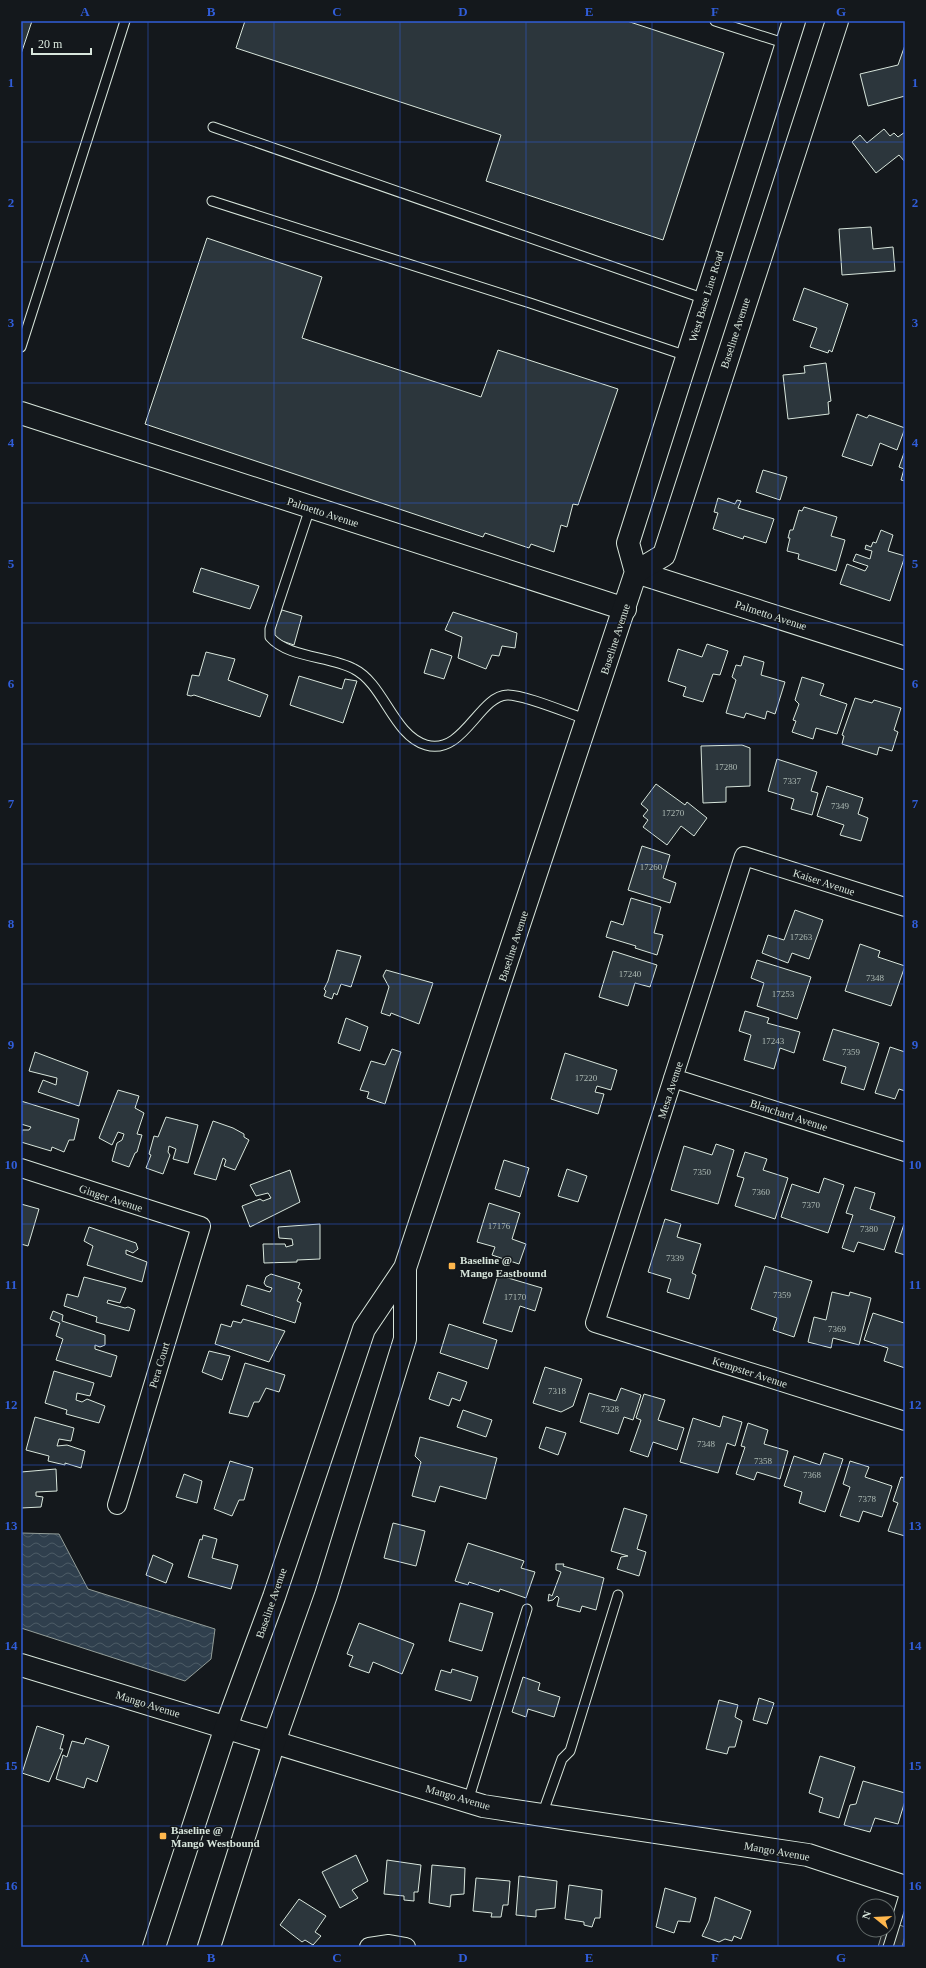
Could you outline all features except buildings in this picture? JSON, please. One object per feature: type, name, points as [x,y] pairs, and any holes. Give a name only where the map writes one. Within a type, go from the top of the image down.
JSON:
[{"type":"main road","name":"West Base Line Road","points":[[636,572],[628,543],[794,21]]},
{"type":"main road","name":"Baseline Avenue","points":[[154,1947],[226,1727],[274,1597],[364,1329],[405,1268],[625,609],[636,572],[664,556],[837,21]]},
{"type":"main road","name":"Palmetto Avenue","points":[[21,414],[625,609]]},
{"type":"main road","name":"Palmetto Avenue","points":[[636,572],[905,658]]},
{"type":"main road","name":"Baseline Avenue","points":[[209,1947],[274,1742],[326,1595],[405,1339],[405,1268]]},
{"type":"main road","name":"Mango Avenue","points":[[21,1665],[483,1806],[808,1855],[905,1887]]},
{"type":"street","name":"Kaiser Avenue","points":[[744,856],[905,907]]},
{"type":"street","name":"Mesa Avenue","points":[[595,1323],[744,856]]},
{"type":"street","name":"Blanchard Avenue","points":[[673,1078],[905,1152]]},
{"type":"street","name":"Ginger Avenue","points":[[21,1168],[201,1226]]},
{"type":"street","name":"Pera Court","points":[[117,1505],[201,1226]]},
{"type":"street","name":"Kempster Avenue","points":[[595,1323],[905,1421]]},
{"type":"street","points":[[369,1947],[389,1944],[406,1947]]},
{"type":"lane","points":[[21,347],[125,21]]},
{"type":"lane","points":[[715,21],[787,44]]},
{"type":"lane","points":[[213,127],[705,299]]},
{"type":"lane","points":[[212,201],[687,356]]},
{"type":"lane","points":[[310,508],[270,629],[270,637],[274,642],[294,650],[354,668],[366,676],[395,718],[413,738],[426,745],[440,747],[453,740],[473,723],[493,700],[506,695],[519,697],[588,720]]},
{"type":"lane","points":[[542,1815],[562,1759],[570,1751],[618,1595]]},
{"type":"lane","points":[[468,1801],[527,1609]]},
{"type":"lane","points":[[888,1947],[905,1892]]},
{"type":"shaded area","points":[[896,1924],[905,1927],[905,1936],[902,1947],[878,1947],[881,1938],[896,1938]]},
{"type":"water","points":[[21,1533],[59,1534],[88,1589],[215,1629],[211,1659],[185,1681],[21,1628]]},
{"type":"place","name":"Baseline @ Mango Eastbound","points":[[452,1266]]},
{"type":"place","name":"Baseline @ Mango Westbound","points":[[163,1836]]}]
